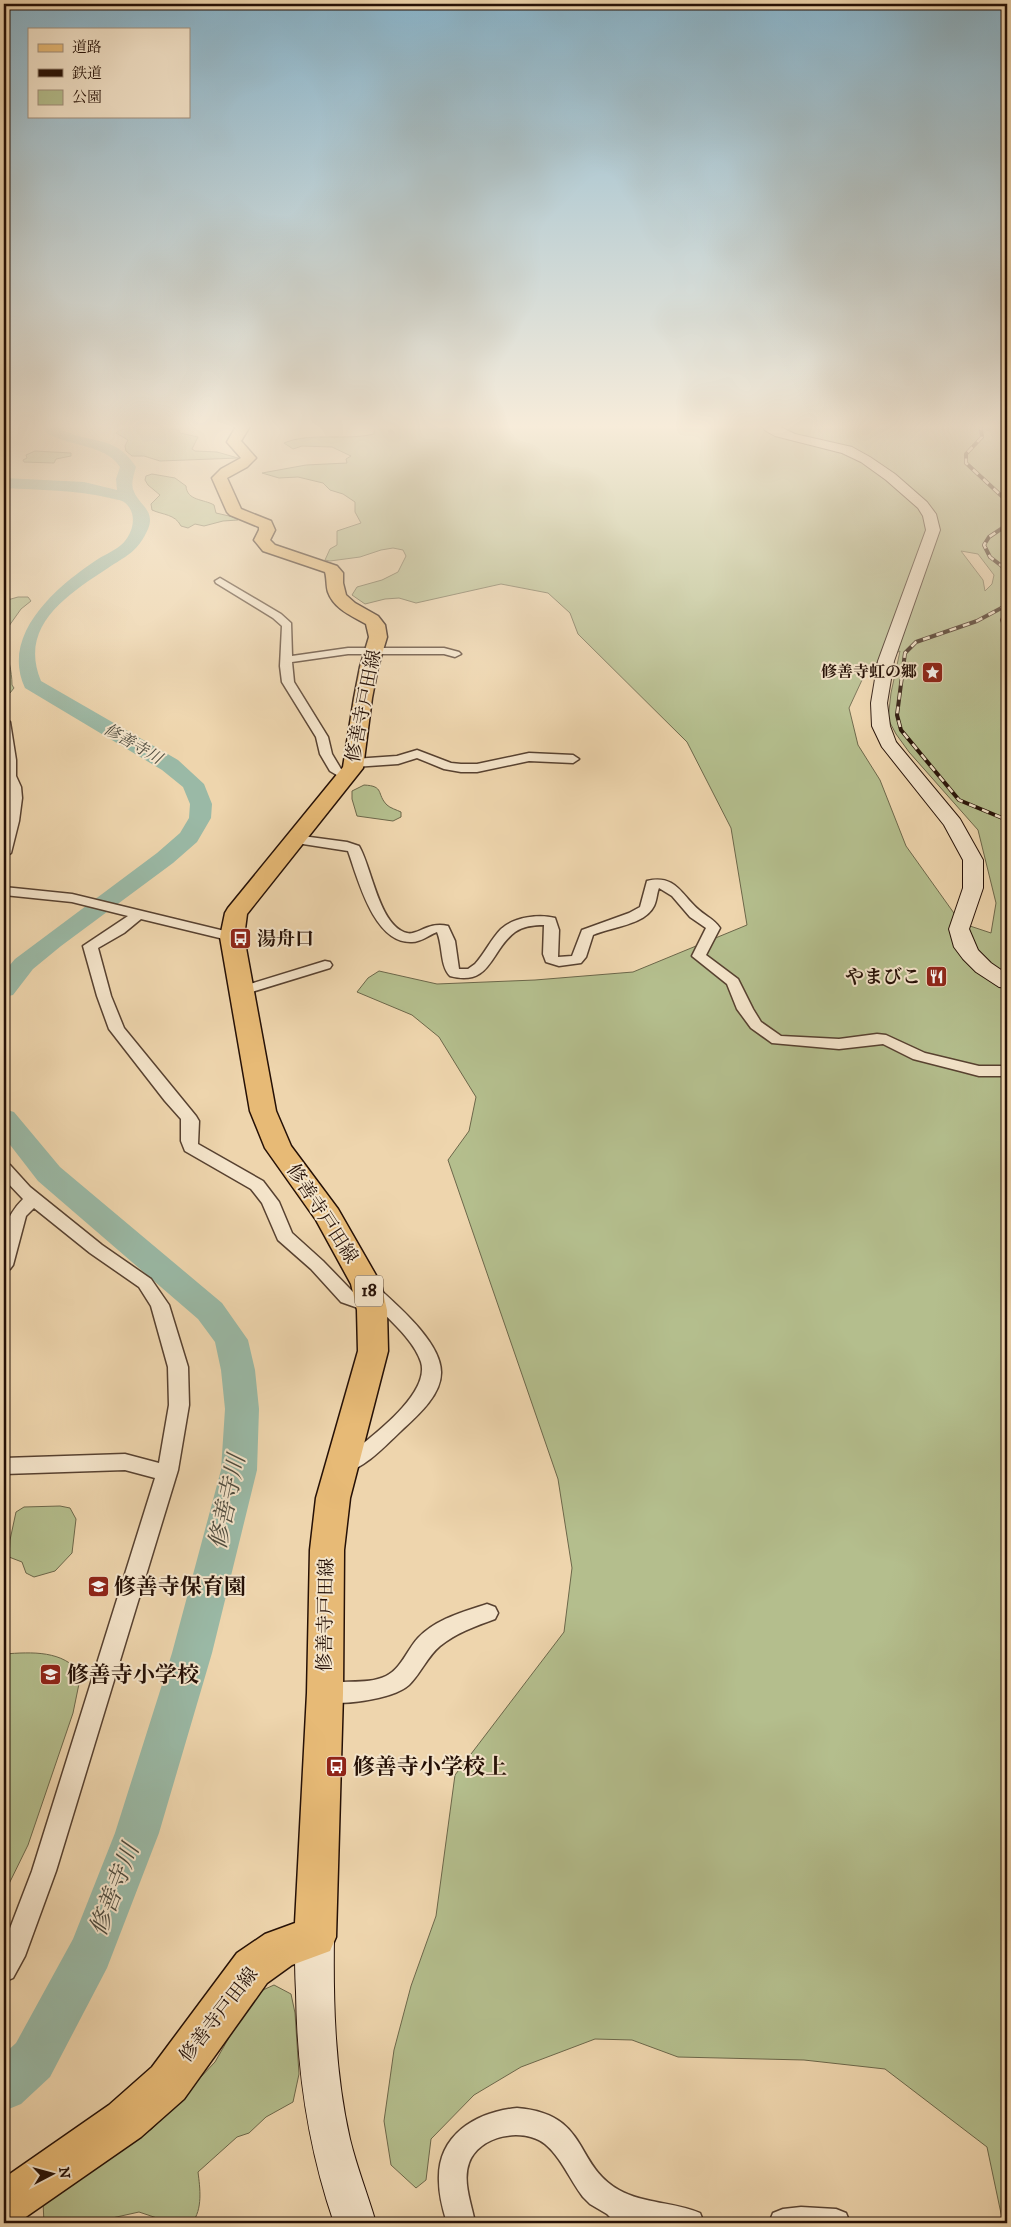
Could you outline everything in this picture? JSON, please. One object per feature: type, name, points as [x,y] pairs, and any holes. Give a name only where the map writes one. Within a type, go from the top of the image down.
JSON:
[{"type":"main road","name":"修善寺戸田線","points":[[4,2205],[126,2120],[168,2082],[252,1968],[280,1948],[314,1937],[325,1693],[327,1550],[333,1498],[373,1351],[370,1296],[328,1216],[278,1148],[264,1111],[232,937],[236,913],[351,770],[363,698],[378,636],[376,624],[337,596],[332,587],[335,573],[325,566],[268,548],[262,540],[266,527]]},
{"type":"street","points":[[933,527],[886,661],[879,703],[881,726],[888,743],[953,823],[973,860],[973,888],[959,929],[960,936],[968,953],[977,962],[989,973],[1007,982]]},
{"type":"street","points":[[220,581],[277,616],[287,625],[286,660],[287,676],[291,689],[322,737],[326,754],[336,772],[398,760],[417,754],[448,766],[461,768],[486,766],[529,757],[573,760]]},
{"type":"street","points":[[286,660],[330,653],[444,651],[455,654]]},
{"type":"street","points":[[4,722],[10,760],[7,772],[16,790],[14,815],[4,853]]},
{"type":"street","points":[[295,839],[354,848],[374,905],[385,921],[394,931],[407,938],[421,935],[436,928],[443,929],[448,941],[452,970],[455,973],[465,973],[478,969],[483,965],[506,932],[518,925],[534,921],[550,921],[552,926],[550,951],[552,959],[558,962],[576,960],[579,957],[587,933],[596,927],[636,915],[645,910],[649,901],[652,884],[665,884],[696,914],[711,924],[713,928],[700,951],[700,956],[733,982],[745,1009],[756,1025],[777,1040],[839,1044],[877,1039],[886,1040],[919,1056],[979,1071],[1007,1071]]},
{"type":"street","points":[[4,891],[72,898],[131,914],[232,937]]},
{"type":"street","points":[[131,914],[119,930],[90,946],[104,996],[117,1030],[191,1120],[189,1141],[192,1147],[257,1185],[270,1202],[284,1236],[317,1265],[347,1297],[358,1302],[370,1296],[394,1313],[429,1357],[432,1375],[425,1392],[400,1421],[355,1461],[341,1467]]},
{"type":"street","points":[[242,991],[325,965]]},
{"type":"street","points":[[4,1170],[34,1199],[96,1249],[146,1283],[160,1306],[178,1367],[179,1405],[167,1474],[44,1871],[16,1947],[4,1969]]},
{"type":"street","points":[[4,1265],[18,1214],[34,1199]]},
{"type":"street","points":[[4,1466],[125,1462],[167,1474]]},
{"type":"street","points":[[325,1693],[382,1687],[393,1683],[415,1662],[431,1639],[487,1613]]},
{"type":"street","points":[[314,1937],[314,2002],[327,2123],[339,2174],[355,2223]]},
{"type":"street","points":[[460,2223],[452,2182],[457,2155],[471,2136],[495,2124],[516,2121],[537,2124],[555,2135],[592,2184],[607,2199],[690,2223]]},
{"type":"street","points":[[615,2202],[636,2223]]},
{"type":"street","points":[[783,2223],[801,2221],[836,2223]]},
{"type":"green space","points":[[349,527],[1007,527],[1007,2223],[1003,2223],[987,2147],[885,2069],[804,2060],[678,2057],[632,2040],[595,2039],[521,2067],[474,2095],[431,2139],[426,2180],[416,2188],[391,2165],[384,2121],[394,2050],[411,1986],[436,1916],[455,1775],[564,1632],[572,1568],[558,1479],[448,1160],[469,1131],[476,1097],[439,1037],[412,1015],[357,992],[368,978],[379,971],[437,984],[535,980],[633,972],[747,925],[731,828],[687,742],[578,634],[570,613],[548,593],[501,584],[416,603],[399,598],[365,604],[352,595],[357,587],[382,580],[398,572],[406,556],[403,550],[393,548],[360,557],[325,560],[330,549],[337,545],[337,531]],"holes":[[[961,551],[978,554],[994,575],[992,584],[985,591],[983,580]],[[900,651],[891,693],[888,719],[896,734],[909,752],[978,830],[996,903],[991,933],[961,923],[906,846],[880,780],[858,745],[849,708],[868,667]]]},
{"type":"green space","points":[[18,597],[28,597],[31,601],[21,609],[4,633],[6,607],[4,601]]},
{"type":"green space","points":[[4,644],[14,688],[10,693],[6,693]]},
{"type":"green space","points":[[364,785],[378,789],[387,805],[401,812],[401,817],[393,821],[357,816],[352,799],[352,791]]},
{"type":"green space","points":[[60,1506],[70,1508],[76,1519],[72,1553],[55,1571],[34,1577],[26,1573],[22,1562],[9,1557],[10,1540],[16,1512],[24,1507]]},
{"type":"green space","points":[[4,1654],[46,1654],[65,1660],[81,1674],[73,1713],[28,1845],[4,1894]]},
{"type":"green space","points":[[274,1985],[291,1994],[295,2013],[299,2074],[293,2102],[266,2117],[249,2133],[237,2137],[198,2172],[199,2205],[192,2223],[165,2223],[160,2219],[139,2212],[112,2218],[106,2223],[44,2223],[43,2202],[63,2184],[152,2129],[215,2062],[254,1994]]},
{"type":"waterway","name":"修善寺川","points":[[4,989],[24,964],[52,941],[165,858],[189,837],[200,818],[201,804],[193,784],[170,765],[32,684],[24,665],[24,646],[31,629],[42,613],[56,598],[73,585],[128,548],[140,527]]},
{"type":"waterway","name":"修善寺川","points":[[4,1118],[49,1174],[210,1311],[231,1340],[238,1370],[242,1409],[239,1470],[192,1653],[137,1833],[91,1952],[33,2060],[4,2087]]},
{"type":"railway","points":[[1004,527],[989,537],[984,545],[990,557],[1007,570]]},
{"type":"railway","points":[[1007,605],[977,621],[916,642],[905,653],[897,715],[901,730],[959,800],[1007,820]]},
{"type":"railway","points":[[1007,608],[1002,620],[1007,633]]},
{"type":"place","name":"修善寺虹の郷","points":[[933,672]]},
{"type":"place","name":"湯舟口","points":[[241,939]]},
{"type":"place","name":"やまびこ","points":[[937,977]]},
{"type":"place","name":"修善寺保育園","points":[[98,1587]]},
{"type":"place","name":"修善寺小学校","points":[[51,1675]]},
{"type":"place","name":"修善寺小学校上","points":[[337,1767]]}]
